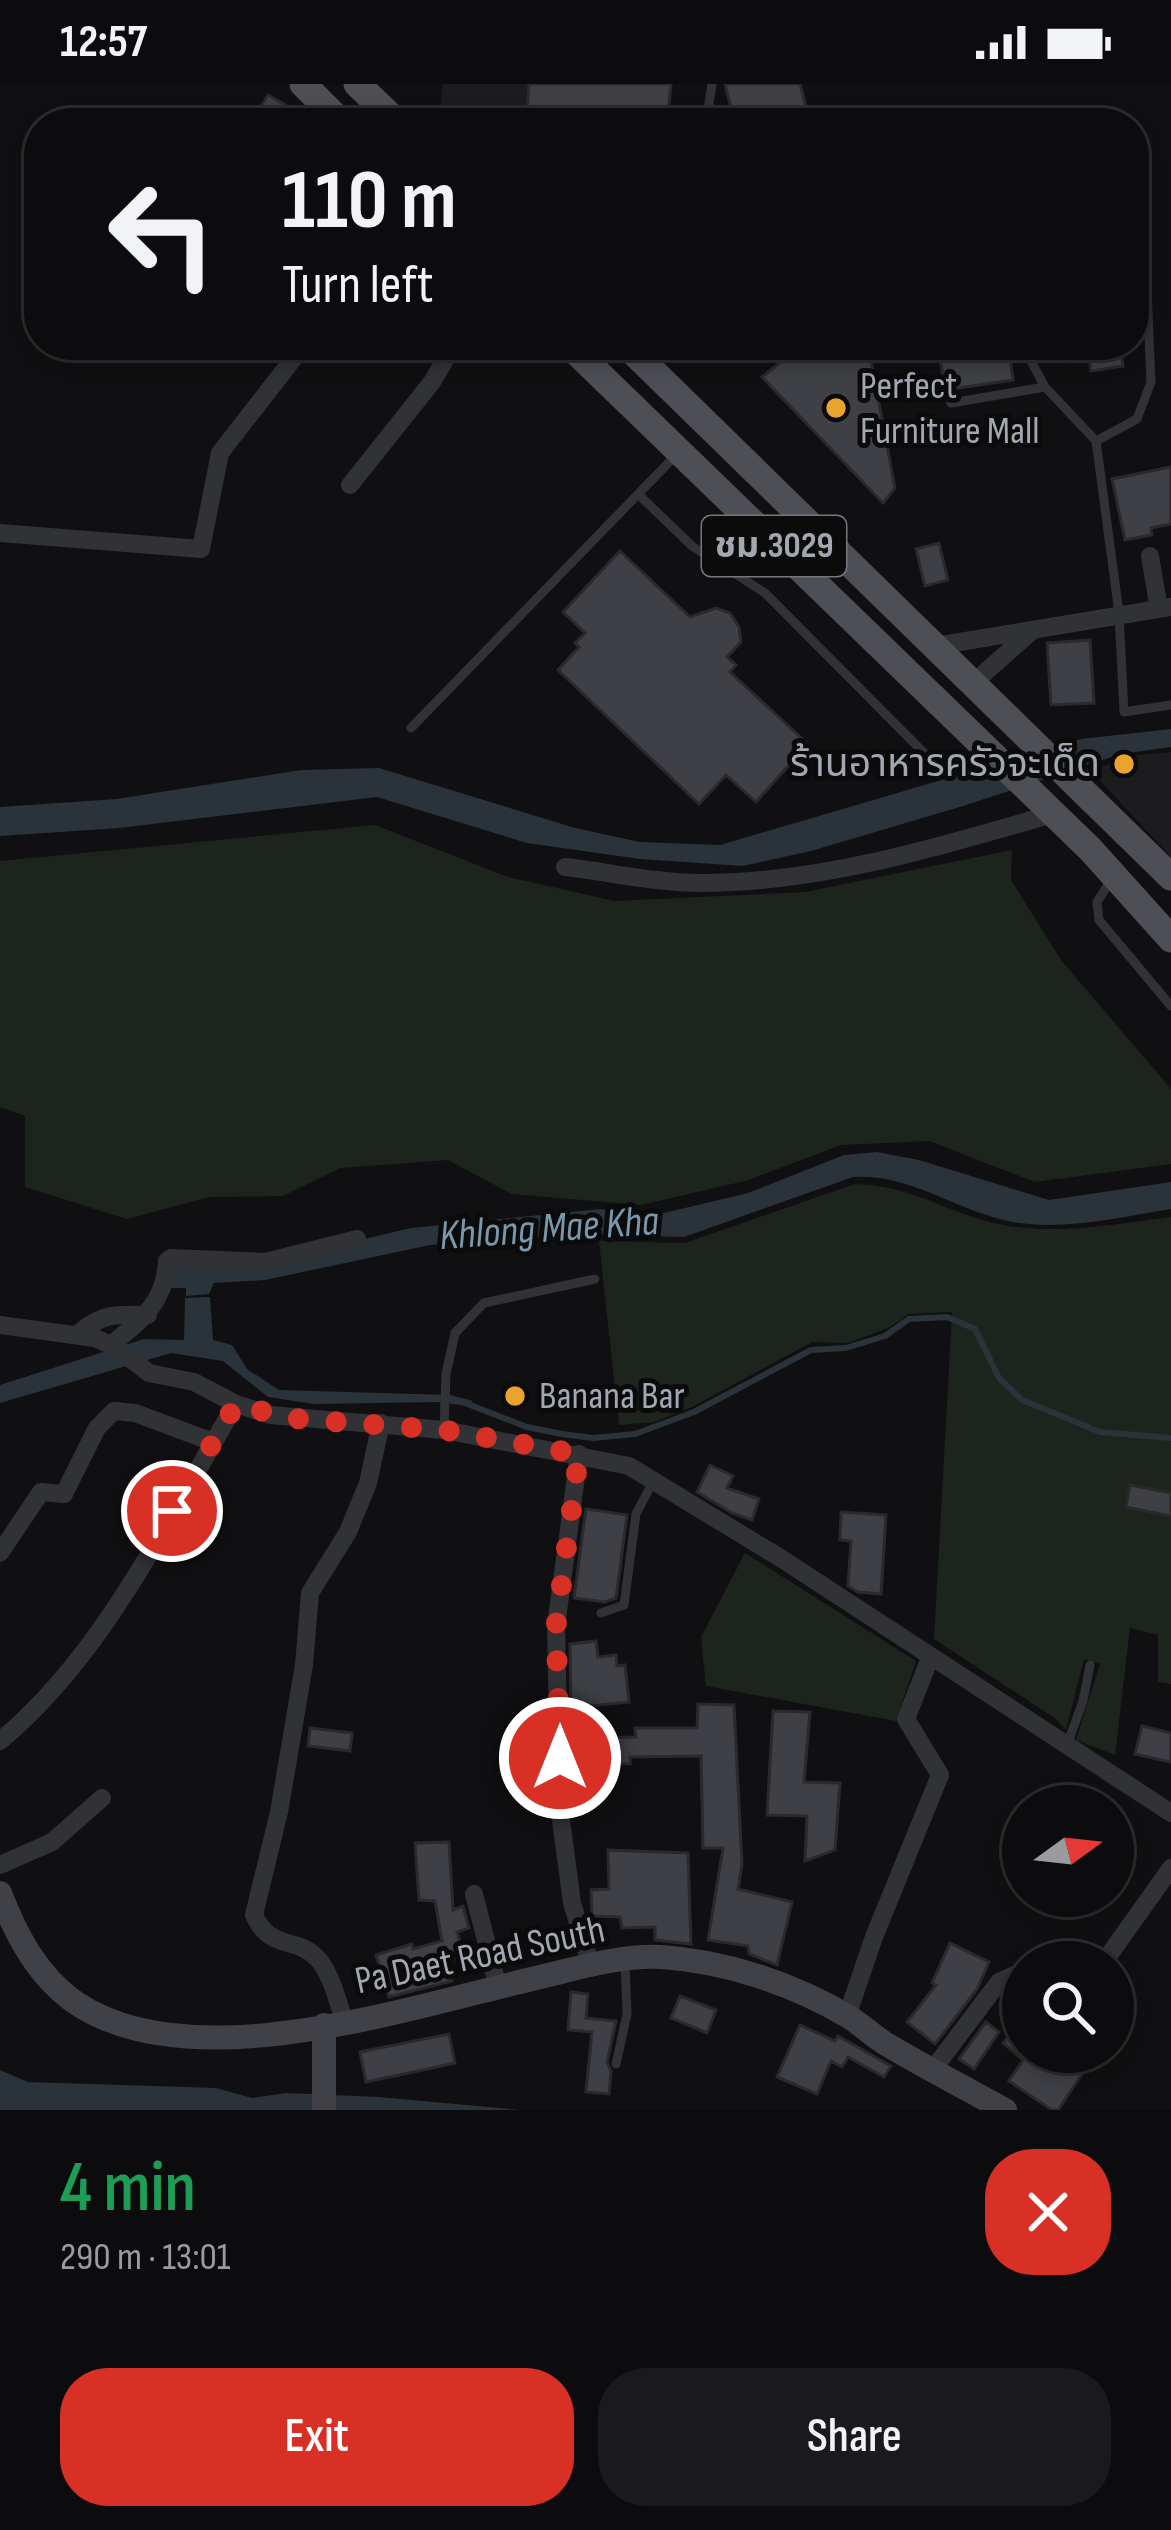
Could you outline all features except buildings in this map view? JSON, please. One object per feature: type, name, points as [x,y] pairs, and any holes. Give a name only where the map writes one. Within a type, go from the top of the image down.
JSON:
[{"type":"main road","points":[[303,84],[328,108]]},
{"type":"main road","points":[[358,84],[383,108]]},
{"type":"main road","name":"ชม.3029","points":[[583,360],[1052,814],[1171,939]]},
{"type":"main road","name":"ชม.3029","points":[[641,360],[1171,877]]},
{"type":"street","points":[[0,533],[201,549],[220,453],[292,360]]},
{"type":"street","points":[[350,485],[445,360]]},
{"type":"street","points":[[934,646],[1165,608],[1150,556]]},
{"type":"street","points":[[973,683],[1036,627]]},
{"type":"street","points":[[565,867],[700,883],[824,872],[1052,814]]},
{"type":"street","points":[[113,1346],[148,1315],[164,1288],[171,1258],[265,1262],[357,1239]]},
{"type":"street","points":[[78,1334],[114,1312],[148,1315]]},
{"type":"street","points":[[0,1324],[78,1334],[113,1346],[149,1373],[194,1382],[236,1404],[288,1418],[444,1430],[629,1466],[1171,1813]]},
{"type":"street","points":[[0,1741],[64,1678],[109,1615],[236,1404]]},
{"type":"street","points":[[0,1553],[40,1492],[64,1495],[97,1428],[114,1411],[135,1413],[213,1442]]},
{"type":"street","points":[[324,2110],[324,2065],[334,2024],[326,1971],[314,1954],[271,1939],[254,1915],[279,1812],[304,1665],[310,1593],[348,1532],[381,1423]]},
{"type":"street","points":[[579,1454],[556,1626],[560,1812],[572,1903],[591,1966]]},
{"type":"street","points":[[847,2016],[940,1775],[906,1719],[930,1658]]},
{"type":"street","points":[[0,1865],[52,1842],[102,1798]]},
{"type":"street","points":[[1119,1941],[1171,1868]]},
{"type":"street","name":"Pa Daet Road South","points":[[0,1893],[17,1934],[43,1972],[74,2001],[111,2020],[177,2036],[223,2039],[334,2024],[591,1966],[662,1958],[726,1967],[776,1982],[847,2016],[887,2044],[1005,2110]]},
{"type":"street","points":[[474,1894],[498,1987]]},
{"type":"street","points":[[934,2068],[1002,1981]]},
{"type":"lane","points":[[1096,440],[1137,418],[1151,382],[1149,336]]},
{"type":"lane","points":[[1031,360],[1045,387],[1096,440],[1119,614],[1124,712],[1171,705]]},
{"type":"lane","points":[[951,403],[1045,387]]},
{"type":"lane","points":[[411,728],[678,453]]},
{"type":"lane","points":[[638,494],[692,546],[765,593],[934,764]]},
{"type":"lane","points":[[1114,876],[1096,902],[1099,920],[1171,1006]]},
{"type":"lane","points":[[444,1430],[445,1388],[455,1333],[484,1303],[595,1280]]},
{"type":"lane","points":[[601,1613],[624,1605],[637,1514],[654,1480]]},
{"type":"lane","points":[[1067,1744],[1090,1665]]},
{"type":"lane","points":[[616,2063],[627,2014],[625,1962]]},
{"type":"shaded area","points":[[443,84],[605,84],[603,108],[440,108]]},
{"type":"shaded area","points":[[1171,752],[1171,857],[1091,771],[1127,756]]},
{"type":"shaded area","points":[[375,825],[508,877],[615,901],[805,892],[1012,850],[1011,880],[1061,960],[1171,1089],[1171,1164],[1035,1182],[929,1141],[841,1145],[745,1181],[641,1205],[512,1194],[448,1160],[340,1168],[283,1196],[209,1197],[127,1219],[25,1187],[25,1116],[0,1107],[0,861]]},
{"type":"shaded area","points":[[855,1184],[889,1188],[982,1220],[1029,1228],[1076,1228],[1171,1217],[1171,1684],[1158,1682],[1158,1635],[1130,1628],[1115,1755],[1076,1740],[1100,1664],[1084,1659],[1066,1730],[934,1639],[952,1312],[909,1314],[888,1328],[848,1343],[812,1342],[692,1407],[654,1422],[619,1425],[599,1241],[685,1243]]},
{"type":"shaded area","points":[[745,1553],[916,1661],[896,1721],[706,1686],[701,1637]]},
{"type":"water","points":[[1171,729],[1171,747],[1121,754],[963,806],[743,866],[640,859],[527,843],[377,797],[119,828],[0,836],[0,807],[117,799],[301,770],[379,768],[575,828],[640,842],[720,845],[1081,739]]},
{"type":"water","name":"Khlong Mae Kha","points":[[877,1152],[1049,1200],[1171,1182],[1171,1209],[1092,1222],[1032,1224],[993,1217],[894,1181],[853,1177],[684,1237],[583,1234],[430,1245],[265,1280],[214,1283],[209,1294],[186,1296],[186,1288],[171,1288],[176,1260],[313,1251],[411,1228],[601,1209],[643,1218],[748,1193],[844,1155]]},
{"type":"water","points":[[210,1297],[213,1340],[232,1345],[247,1369],[279,1390],[450,1395],[473,1401],[467,1406],[437,1402],[314,1404],[268,1397],[223,1361],[171,1353],[0,1403],[0,1385],[144,1339],[184,1340],[185,1298]]},
{"type":"water","points":[[0,2070],[28,2082],[216,2088],[252,2098],[286,2093],[378,2097],[520,2110],[0,2110]]},
{"type":"waterway","points":[[465,1403],[527,1427],[562,1434],[593,1438],[635,1434],[694,1412],[811,1350],[846,1348],[885,1336],[909,1319],[947,1317],[975,1329],[999,1378],[1022,1400],[1100,1432],[1171,1438]]},
{"type":"place","name":"Perfect Furniture Mall","points":[[836,408]]},
{"type":"place","name":"ร้านอาหารครัวจะเด็ด","points":[[1124,764]]},
{"type":"place","name":"Banana Bar","points":[[515,1396]]},
{"type":"route","points":[[172,1511],[236,1404],[288,1418],[444,1430],[579,1454],[556,1626],[560,1758]]}]
